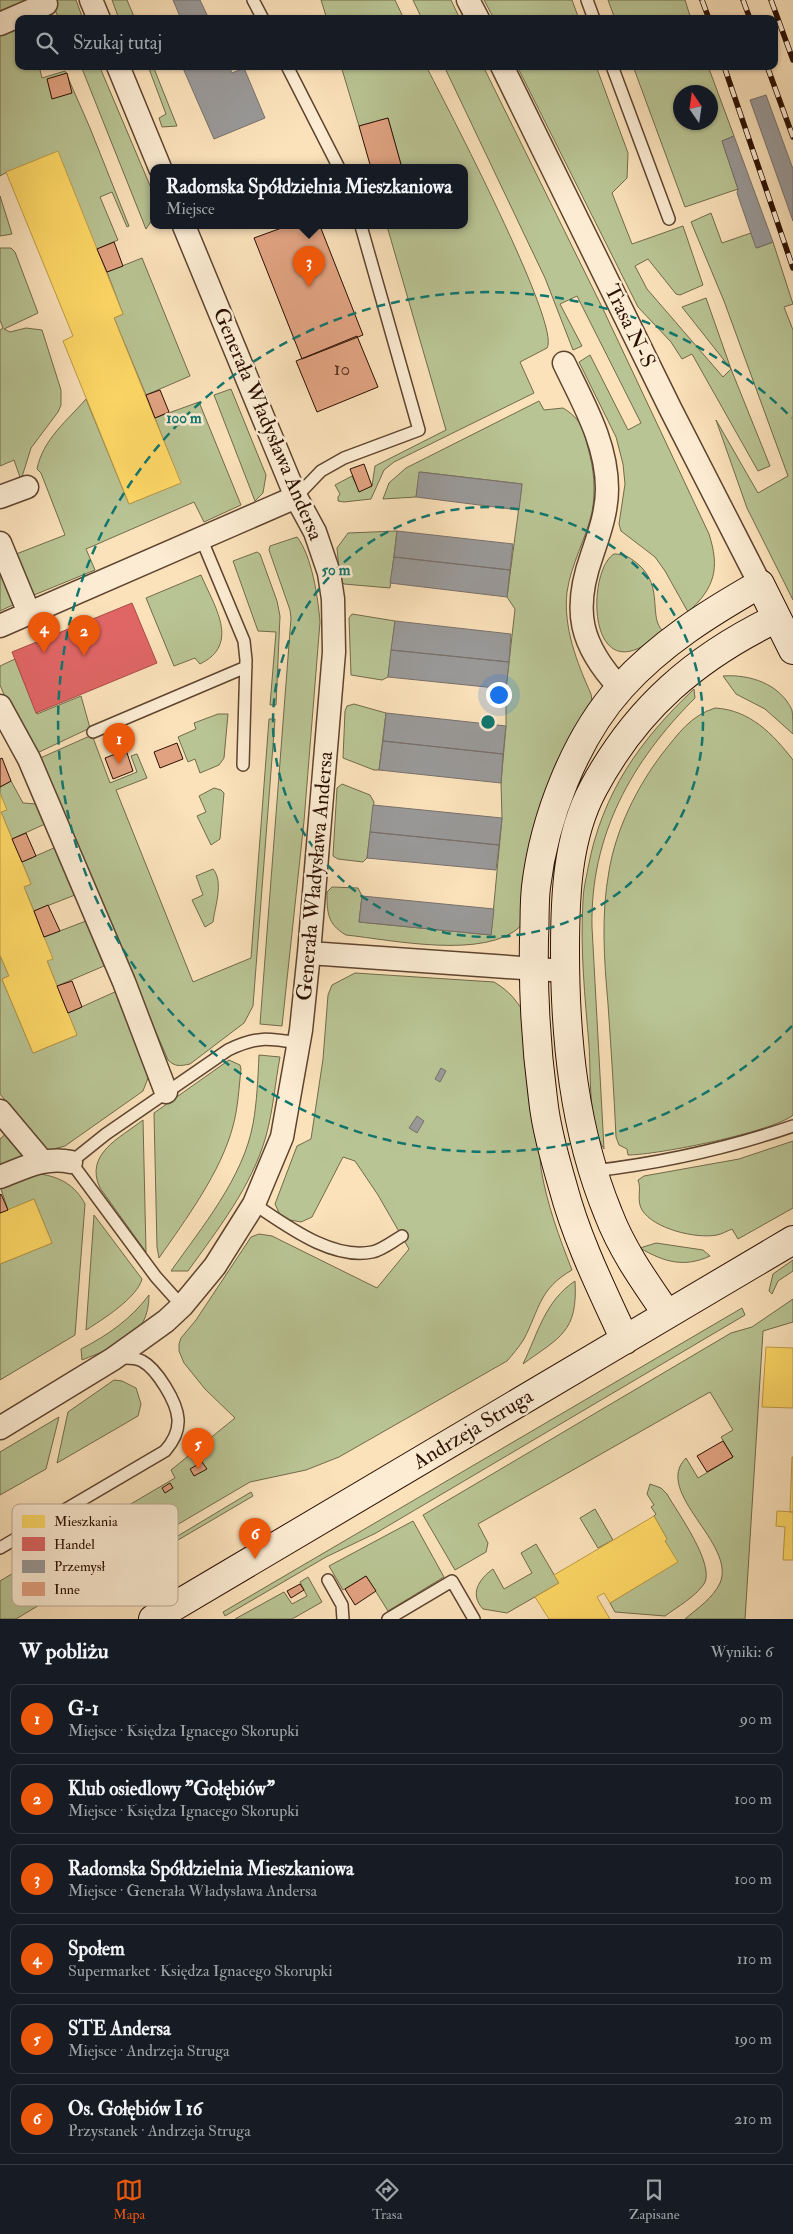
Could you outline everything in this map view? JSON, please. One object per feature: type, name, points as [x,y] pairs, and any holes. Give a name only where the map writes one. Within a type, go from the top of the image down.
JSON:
[{"type":"main road","points":[[625,1340],[583,1246],[559,1171],[543,1100],[534,969],[536,888],[546,836],[562,784],[578,752],[620,688],[659,649],[682,632],[760,584],[793,650]]},
{"type":"main road","points":[[667,1314],[625,1251],[607,1213],[593,1171],[579,1118],[569,1046],[565,971],[565,912],[568,867],[578,829],[593,790],[635,723],[653,703],[699,664],[734,640],[777,618]]},
{"type":"main road","name":"Andrzeja Struga","points":[[178,1605],[793,1240]]},
{"type":"main road","name":"Andrzeja Struga","points":[[154,1619],[176,1606]]},
{"type":"street","points":[[91,0],[97,15]]},
{"type":"street","points":[[468,0],[476,15]]},
{"type":"street","points":[[21,15],[46,4]]},
{"type":"street","points":[[0,24],[15,17]]},
{"type":"street","points":[[120,70],[158,164]]},
{"type":"street","name":"Trasa N-S","points":[[504,70],[670,408],[760,584]]},
{"type":"street","name":"Generała Władysława Andersa","points":[[0,1428],[113,1359],[166,1321],[182,1306],[215,1266],[254,1204],[282,1137],[298,1043],[309,953],[332,689],[333,599],[329,573],[315,532],[296,497],[185,229]]},
{"type":"street","points":[[564,363],[601,444],[607,476],[606,505],[582,590],[581,611],[584,634],[602,668],[620,688]]},
{"type":"street","points":[[0,497],[27,486]]},
{"type":"street","points":[[0,626],[296,497]]},
{"type":"street","points":[[0,543],[29,613]]},
{"type":"street","points":[[0,706],[29,759],[126,987],[166,1092]]},
{"type":"street","points":[[309,953],[565,971]]},
{"type":"street","points":[[0,1111],[42,1161]]},
{"type":"street","points":[[0,1177],[42,1161],[59,1159],[71,1162]]},
{"type":"lane","points":[[253,0],[261,15]]},
{"type":"lane","points":[[587,0],[593,15]]},
{"type":"lane","points":[[289,70],[337,164]]},
{"type":"lane","points":[[613,70],[669,219]]},
{"type":"lane","points":[[296,497],[321,471],[344,458],[418,430],[362,229]]},
{"type":"lane","points":[[202,538],[244,641],[246,667],[243,766]]},
{"type":"lane","points":[[93,732],[246,667]]},
{"type":"lane","points":[[182,1306],[150,1269],[71,1162],[106,1134],[228,1050],[245,1042],[259,1039],[298,1043]]},
{"type":"lane","points":[[593,1171],[698,1153],[755,1139],[793,1126]]},
{"type":"lane","points":[[254,1204],[303,1235],[344,1253],[373,1252],[402,1236]]},
{"type":"lane","points":[[75,1504],[165,1451],[173,1442],[178,1418],[171,1398],[162,1381],[142,1361],[130,1358],[113,1359]]},
{"type":"lane","points":[[0,1548],[12,1541]]},
{"type":"lane","points":[[328,1580],[342,1605],[343,1619]]},
{"type":"lane","points":[[388,1619],[452,1581],[474,1619]]},
{"type":"green space","points":[[0,0],[28,0],[0,15]]},
{"type":"green space","points":[[51,0],[76,0],[82,15],[57,15]]},
{"type":"green space","points":[[112,0],[127,0],[133,15],[118,15]]},
{"type":"green space","points":[[321,0],[395,0],[402,15],[326,15]]},
{"type":"green space","points":[[413,0],[451,0],[458,15],[420,15]]},
{"type":"green space","points":[[484,0],[572,0],[578,15],[492,15]]},
{"type":"green space","points":[[608,0],[685,0],[690,15],[614,15]]},
{"type":"green space","points":[[15,29],[15,70],[40,70],[42,78],[65,71],[129,226],[127,227],[112,192],[100,197],[118,240],[97,249],[7,172],[0,176],[0,35]]},
{"type":"green space","points":[[83,70],[101,70],[150,186],[150,223],[146,229]]},
{"type":"green space","points":[[150,70],[155,70],[177,126],[162,127],[159,118],[166,114]]},
{"type":"green space","points":[[342,70],[428,70],[520,258],[547,331],[547,348],[520,362],[534,393],[394,462],[384,470],[371,499],[344,502],[338,501],[340,494],[335,485],[352,476],[359,491],[372,486],[375,466],[446,430],[388,229],[468,229],[468,164],[401,164],[388,118],[359,126]]},
{"type":"green space","points":[[446,70],[485,70],[603,309],[709,534],[714,557],[713,577],[704,594],[688,612],[655,557],[621,531],[619,524],[625,484],[623,464],[616,437],[579,362],[590,355],[628,430],[641,423],[577,296],[560,304],[582,346],[573,350],[545,278]]},
{"type":"green space","points":[[519,70],[597,70],[628,153],[627,178],[612,193],[632,244],[683,226],[703,285],[680,295],[676,294],[648,259],[635,266],[647,289],[723,377],[731,369],[770,466],[758,471],[692,354],[682,359],[671,342],[638,307]]},
{"type":"green space","points":[[634,70],[709,70],[715,85],[673,85],[673,130],[718,130],[718,93],[734,136],[722,141],[738,189],[685,207]]},
{"type":"green space","points":[[0,196],[12,234],[0,236]]},
{"type":"green space","points":[[711,213],[722,243],[751,233],[757,248],[773,242],[793,304],[784,307],[793,330],[793,600],[747,508],[716,420],[758,493],[788,476],[724,301],[691,222]]},
{"type":"green space","points":[[0,248],[11,248],[15,252],[38,313],[4,329],[10,332],[26,328],[42,330],[61,390],[61,405],[58,412],[31,448],[21,480],[14,460],[0,466],[0,330],[3,328],[0,320]]},
{"type":"green space","points":[[142,258],[190,376],[146,395],[114,318],[123,314],[107,272]]},
{"type":"green space","points":[[706,298],[731,369],[682,307]]},
{"type":"green space","points":[[231,389],[266,475],[263,493],[255,501],[214,395]]},
{"type":"green space","points":[[86,399],[129,504],[180,483],[155,418],[199,402],[241,505],[204,522],[194,502],[86,549],[95,570],[34,595],[11,556],[65,535],[41,473],[37,469],[40,458],[50,439]]},
{"type":"green space","points":[[539,401],[544,410],[563,408],[578,420],[585,435],[592,464],[594,488],[592,512],[572,571],[566,605],[572,644],[592,701],[521,926],[505,936],[485,942],[462,945],[413,943],[346,935],[335,926],[329,917],[327,892],[332,887],[358,888],[362,896],[359,922],[491,935],[502,818],[501,783],[506,726],[506,689],[515,609],[507,597],[522,484],[420,472],[416,497],[383,499],[389,483],[406,468]]},
{"type":"green space","points":[[397,531],[390,588],[344,584],[340,580],[337,548],[348,533]]},
{"type":"green space","points":[[297,537],[307,555],[310,566],[316,590],[320,622],[304,821],[282,1026],[260,1024],[291,618],[290,610],[269,550],[270,546]]},
{"type":"green space","points":[[257,552],[260,554],[277,601],[280,616],[276,705],[270,705],[276,632],[258,631],[233,561]]},
{"type":"green space","points":[[614,554],[630,558],[647,574],[654,592],[656,618],[663,631],[637,649],[621,652],[609,645],[601,632],[597,615],[597,596],[600,578],[606,563]]},
{"type":"green space","points":[[0,565],[17,603],[0,611]]},
{"type":"green space","points":[[201,575],[221,624],[222,635],[219,646],[212,656],[200,664],[195,658],[174,666],[146,598]]},
{"type":"green space","points":[[352,614],[395,621],[388,677],[382,680],[351,675],[349,618]]},
{"type":"green space","points":[[15,659],[37,714],[81,696],[90,728],[35,754],[0,685],[0,666]]},
{"type":"green space","points":[[723,676],[754,679],[763,682],[780,693],[792,710],[793,734],[765,709],[736,694]]},
{"type":"green space","points":[[694,689],[695,698],[672,722],[634,774],[619,802],[607,831],[598,861],[593,893],[592,927],[604,1149],[595,1127],[591,1099],[582,919],[586,880],[594,841],[613,792],[640,748]]},
{"type":"green space","points":[[354,704],[386,713],[379,770],[374,770],[343,758],[345,711],[347,706]]},
{"type":"green space","points":[[715,708],[739,713],[750,718],[769,733],[793,760],[793,1115],[781,1122],[740,1135],[688,1147],[628,1155],[627,1149],[619,1145],[616,1137],[605,970],[605,904],[612,855],[622,824],[636,794],[662,754],[685,726],[706,711]]},
{"type":"green space","points":[[218,714],[228,714],[224,758],[219,765],[200,773],[195,759],[188,762],[178,737],[196,729],[194,723]]},
{"type":"green space","points":[[269,719],[275,719],[253,1006],[244,1023],[190,1064],[175,1065],[168,1060],[38,759],[92,735],[110,783],[137,772],[131,756],[137,754],[147,778],[116,790],[193,982],[251,958]]},
{"type":"green space","points":[[11,781],[23,803],[36,804],[45,824],[12,839],[1,812],[6,810],[0,793],[0,787]]},
{"type":"green space","points":[[342,784],[370,795],[374,802],[367,858],[363,862],[338,859],[333,856],[337,788]]},
{"type":"green space","points":[[214,788],[224,793],[220,839],[211,845],[197,816],[206,812],[199,796]]},
{"type":"green space","points":[[56,847],[75,895],[34,911],[24,887],[31,884],[22,862]]},
{"type":"green space","points":[[213,869],[218,881],[218,894],[213,922],[205,927],[192,900],[203,895],[196,876]]},
{"type":"green space","points":[[86,921],[104,966],[57,986],[47,961],[44,937]]},
{"type":"green space","points":[[0,955],[9,976],[2,979],[33,1053],[77,1035],[68,1013],[117,991],[148,1066],[148,1078],[143,1091],[65,1146],[46,1151],[0,1094]]},
{"type":"green space","points":[[355,973],[494,982],[510,994],[518,1003],[528,1021],[541,1169],[554,1220],[572,1270],[553,1284],[547,1292],[524,1339],[507,1361],[339,1457],[306,1470],[250,1482],[178,1524],[178,1504],[131,1504],[175,1478],[171,1470],[235,1418],[205,1389],[184,1363],[179,1351],[179,1344],[181,1338],[196,1320],[251,1237],[259,1234],[272,1236],[377,1288],[409,1249],[378,1195],[355,1161],[343,1157],[312,1217],[301,1222],[290,1220],[280,1215],[275,1204],[297,1146],[311,1139],[323,1059],[328,995],[332,985]]},
{"type":"green space","points":[[259,1055],[280,1057],[270,1117],[260,1154],[243,1190],[188,1271],[171,1271],[220,1201],[240,1164],[253,1124]]},
{"type":"green space","points":[[229,1060],[240,1065],[241,1069],[236,1112],[227,1143],[202,1195],[159,1258],[157,1247],[154,1113]]},
{"type":"green space","points":[[143,1120],[146,1252],[100,1188],[96,1176],[97,1166],[107,1148]]},
{"type":"green space","points":[[9,1131],[31,1156],[0,1166],[0,1139]]},
{"type":"green space","points":[[793,1141],[793,1208],[738,1239],[732,1229],[719,1235],[708,1236],[676,1231],[648,1217],[640,1206],[638,1180],[644,1176],[739,1159]]},
{"type":"green space","points":[[40,1174],[54,1177],[72,1187],[85,1204],[75,1335],[0,1380],[0,1264],[52,1243],[34,1199],[8,1210],[0,1186]]},
{"type":"green space","points":[[94,1215],[142,1279],[139,1286],[126,1301],[86,1330]]},
{"type":"green space","points":[[656,1243],[703,1250],[710,1256],[691,1262],[674,1262],[657,1257],[640,1248]]},
{"type":"green space","points":[[793,1260],[793,1271],[778,1281],[772,1294],[769,1291],[773,1274]]},
{"type":"green space","points":[[575,1281],[575,1298],[570,1323],[557,1339],[523,1364],[549,1308],[556,1298]]},
{"type":"green space","points":[[149,1295],[148,1310],[137,1331],[118,1345],[82,1360],[81,1349],[118,1326]]},
{"type":"green space","points":[[793,1299],[793,1322],[763,1331],[745,1619],[685,1619],[713,1593],[720,1583],[722,1568],[717,1552],[708,1535],[686,1502],[679,1486],[678,1472],[686,1458],[698,1478],[733,1457],[721,1437],[733,1430],[710,1392],[478,1524],[488,1543],[486,1552],[455,1570],[423,1515],[731,1333],[752,1327]]},
{"type":"green space","points":[[742,1308],[745,1315],[376,1533],[326,1557],[225,1616],[223,1612]]},
{"type":"green space","points":[[114,1380],[122,1381],[136,1388],[141,1404],[138,1416],[57,1463],[68,1412]]},
{"type":"green space","points":[[59,1417],[46,1469],[0,1495],[0,1452]]},
{"type":"green space","points":[[650,1484],[661,1488],[667,1494],[694,1539],[705,1564],[706,1575],[704,1584],[696,1593],[665,1616],[615,1612],[610,1603],[677,1562],[654,1516],[656,1514],[651,1507],[654,1505],[647,1494]]},
{"type":"green space","points":[[251,1492],[253,1496],[178,1540],[178,1536]]},
{"type":"green space","points":[[595,1509],[613,1540],[598,1548],[580,1518]]},
{"type":"green space","points":[[413,1521],[444,1577],[388,1611],[366,1576],[343,1590],[329,1566]]},
{"type":"green space","points":[[536,1544],[559,1583],[507,1613],[483,1609],[476,1592],[484,1577],[493,1569],[504,1589],[532,1573],[521,1553]]},
{"type":"green space","points":[[12,1574],[12,1606],[38,1606],[16,1619],[0,1619],[0,1581]]},
{"type":"green space","points":[[308,1577],[322,1602],[292,1619],[235,1619],[284,1592],[292,1604],[307,1596],[300,1582]]},
{"type":"building: Mieszkania","points":[[58,151],[123,314],[114,318],[181,483],[129,504],[63,341],[73,336],[6,172]]},
{"type":"building: Mieszkania","points":[[0,793],[7,810],[1,812],[31,884],[24,887],[53,959],[47,961],[77,1035],[33,1053],[2,979],[9,976],[0,955]]},
{"type":"building: Mieszkania","points":[[34,1199],[52,1243],[0,1264],[0,1213]]},
{"type":"building: Mieszkania","points":[[766,1347],[793,1348],[793,1408],[762,1407]]},
{"type":"building: Mieszkania","points":[[792,1457],[793,1512],[790,1512]]},
{"type":"building: Mieszkania","points":[[777,1511],[793,1512],[793,1560],[783,1560],[785,1527],[776,1526]]},
{"type":"building: Mieszkania","points":[[654,1516],[667,1539],[665,1541],[678,1562],[610,1603],[604,1593],[597,1597],[610,1619],[549,1619],[535,1597],[559,1583],[554,1575]]},
{"type":"building: Handel","points":[[132,603],[157,663],[36,713],[12,652]]},
{"type":"building: Przemysł","points":[[173,0],[200,0],[207,15],[179,15]]},
{"type":"building: Przemysł","points":[[184,70],[231,70],[232,73],[245,70],[265,118],[214,139]]},
{"type":"building: Przemysł","points":[[766,95],[793,169],[793,221],[750,100]]},
{"type":"building: Przemysł","points":[[734,136],[773,242],[756,248],[722,141]]},
{"type":"building: Przemysł","points":[[419,472],[522,484],[519,510],[416,497]]},
{"type":"building: Przemysł","points":[[397,531],[513,544],[510,570],[394,557]]},
{"type":"building: Przemysł","points":[[394,557],[510,570],[507,597],[390,583]]},
{"type":"building: Przemysł","points":[[395,621],[511,634],[509,662],[391,650]]},
{"type":"building: Przemysł","points":[[391,650],[509,662],[506,689],[388,677]]},
{"type":"building: Przemysł","points":[[386,713],[506,726],[503,754],[383,741]]},
{"type":"building: Przemysł","points":[[383,741],[503,754],[501,783],[379,770]]},
{"type":"building: Przemysł","points":[[373,805],[502,818],[499,845],[370,832]]},
{"type":"building: Przemysł","points":[[370,832],[499,845],[496,870],[367,858]]},
{"type":"building: Przemysł","points":[[362,896],[494,909],[491,935],[359,922]]},
{"type":"building: Przemysł","points":[[441,1068],[446,1071],[440,1082],[435,1079]]},
{"type":"building: Przemysł","points":[[417,1116],[424,1121],[417,1133],[409,1128]]},
{"type":"building: Inne","points":[[67,73],[72,93],[52,99],[47,79]]},
{"type":"building: Inne","points":[[388,118],[401,164],[370,164],[359,126]]},
{"type":"building: Inne","points":[[279,229],[321,229],[363,335],[302,359],[254,238]]},
{"type":"building: Inne","points":[[114,242],[123,266],[107,272],[97,249]]},
{"type":"building: Inne","points":[[357,336],[378,387],[317,412],[296,361]]},
{"type":"building: Inne","points":[[160,390],[169,412],[155,418],[146,395]]},
{"type":"building: Inne","points":[[364,464],[372,486],[359,492],[350,469]]},
{"type":"building: Inne","points":[[177,743],[183,759],[160,768],[154,752]]},
{"type":"building: Inne","points":[[126,750],[133,771],[113,779],[105,758]]},
{"type":"building: Inne","points":[[2,758],[11,781],[0,787],[0,759]]},
{"type":"building: Inne","points":[[26,833],[36,856],[22,862],[12,839]]},
{"type":"building: Inne","points":[[48,905],[60,931],[44,937],[34,911]]},
{"type":"building: Inne","points":[[72,981],[82,1007],[68,1013],[57,986]]},
{"type":"building: Inne","points":[[0,1195],[8,1210],[0,1213]]},
{"type":"building: Inne","points":[[723,1441],[733,1457],[707,1472],[697,1456]]},
{"type":"building: Inne","points":[[202,1462],[207,1469],[194,1476],[190,1469]]},
{"type":"building: Inne","points":[[170,1483],[173,1488],[165,1493],[162,1488]]},
{"type":"building: Inne","points":[[366,1576],[376,1591],[355,1605],[345,1589]]},
{"type":"building: Inne","points":[[300,1584],[304,1590],[291,1598],[287,1591]]},
{"type":"railway","points":[[702,0],[708,15]]},
{"type":"railway","points":[[743,0],[749,15]]},
{"type":"railway","points":[[771,0],[776,15]]},
{"type":"railway","points":[[778,19],[793,60]]},
{"type":"railway","points":[[725,70],[793,268]]},
{"type":"railway","points":[[768,70],[793,137]]},
{"type":"place","name":"Radomska Spółdzielnia Mieszkaniowa","points":[[309,287]]},
{"type":"place","name":"Społem","points":[[44,653]]},
{"type":"place","name":"Klub osiedlowy \"Gołębiów\"","points":[[84,656]]},
{"type":"place","name":"G-1","points":[[119,764]]},
{"type":"place","name":"STE Andersa","points":[[198,1469]]},
{"type":"place","name":"Os. Gołębiów I 16","points":[[255,1559]]}]
